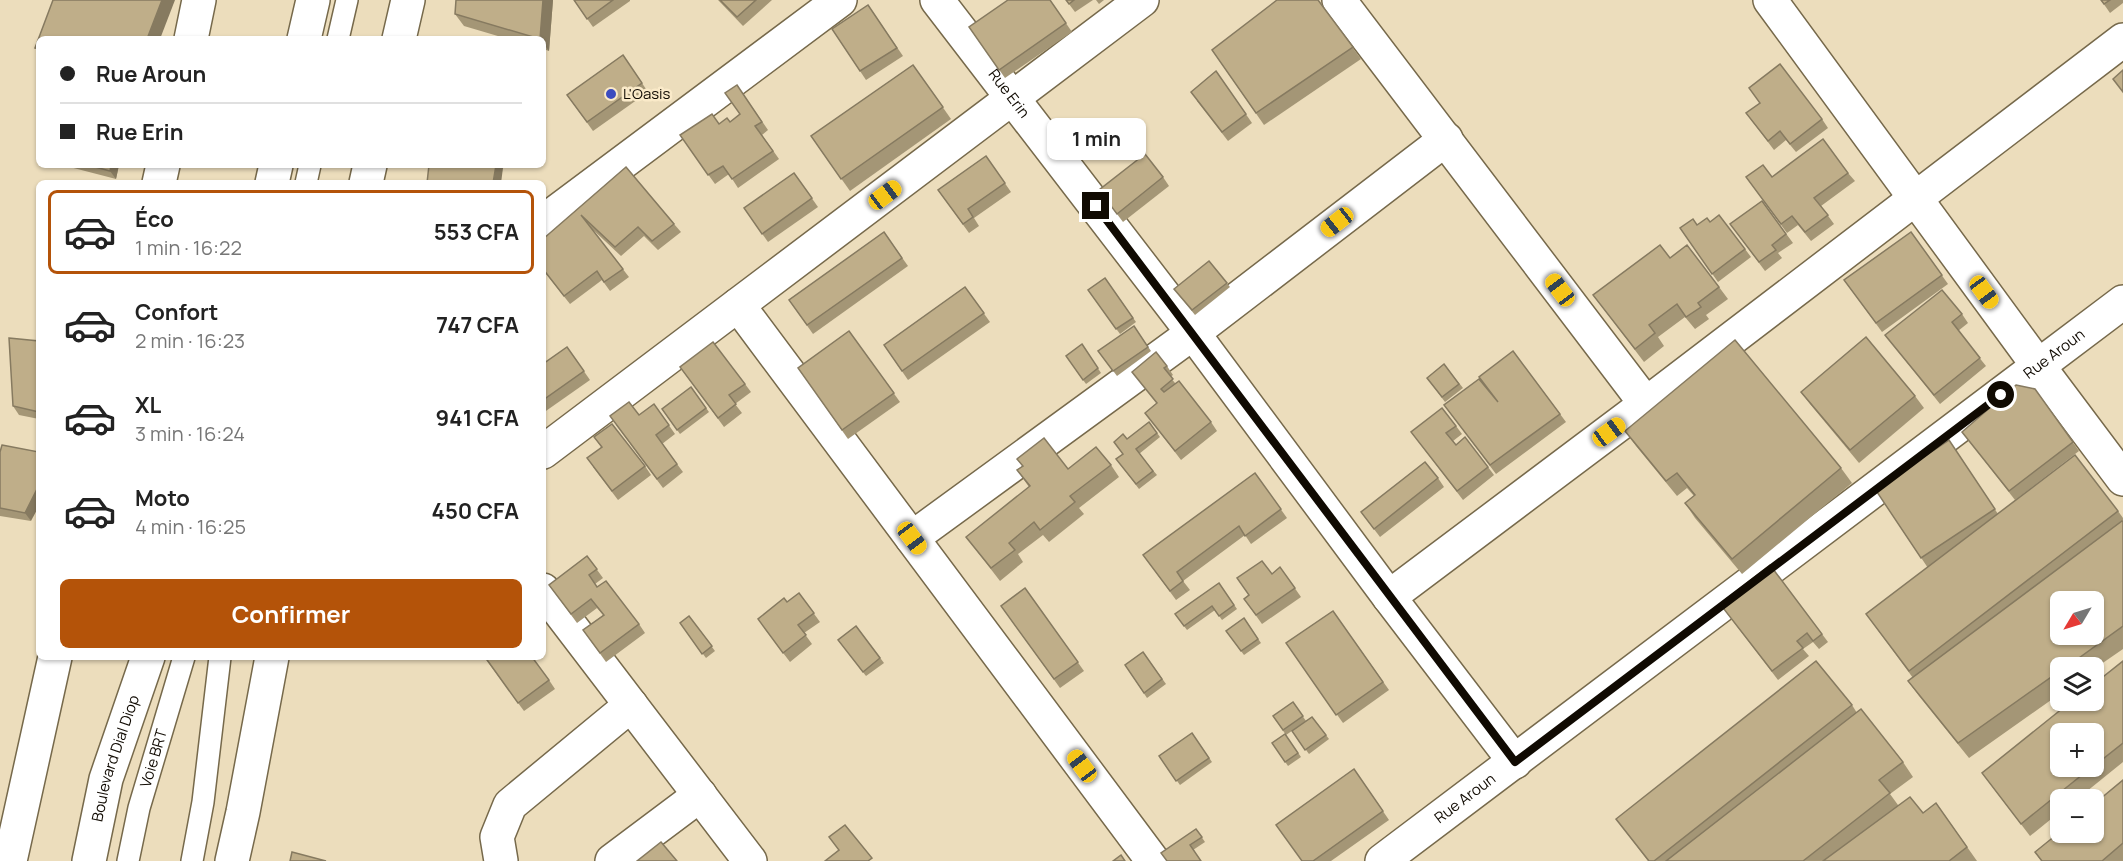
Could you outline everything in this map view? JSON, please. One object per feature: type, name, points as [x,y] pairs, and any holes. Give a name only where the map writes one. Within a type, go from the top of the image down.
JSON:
[{"type":"street","points":[[192,36],[200,0]]},
{"type":"street","points":[[305,36],[313,0]]},
{"type":"street","points":[[400,36],[408,0]]},
{"type":"street","points":[[546,220],[840,0]]},
{"type":"street","name":"Rue Erin","points":[[937,0],[1193,333],[1515,762]]},
{"type":"street","points":[[546,450],[1142,0]]},
{"type":"street","points":[[1339,0],[1646,404]]},
{"type":"street","points":[[1770,0],[2123,479]]},
{"type":"street","points":[[1389,597],[2123,40]]},
{"type":"street","points":[[912,538],[1193,333],[1446,139]]},
{"type":"street","name":"Rue Aroun","points":[[1382,861],[2123,302]]},
{"type":"street","points":[[738,305],[1153,861]]},
{"type":"street","points":[[546,594],[750,861]]},
{"type":"street","points":[[10,861],[54,660]]},
{"type":"street","name":"Boulevard Dial Diop","points":[[89,861],[106,778],[147,660]]},
{"type":"street","points":[[232,861],[271,660]]},
{"type":"street","points":[[501,861],[497,837],[510,805],[631,705]]},
{"type":"street","points":[[612,861],[700,795]]},
{"type":"lane","points":[[339,36],[347,0]]},
{"type":"lane","name":"Voie BRT","points":[[128,861],[139,808],[183,660]]},
{"type":"lane","points":[[192,861],[201,812],[220,660]]},
{"type":"building","points":[[53,0],[162,0],[148,36],[40,36]]},
{"type":"building","points":[[456,0],[543,0],[540,36],[530,36],[455,14]]},
{"type":"building","points":[[574,0],[613,0],[587,19]]},
{"type":"building","points":[[720,0],[756,0],[737,17]]},
{"type":"building","points":[[1008,0],[1050,0],[1066,23],[999,70],[969,27]]},
{"type":"building","points":[[1277,0],[1318,0],[1353,47],[1256,113],[1212,50]]},
{"type":"building","points":[[868,5],[897,48],[860,71],[832,29]]},
{"type":"building","points":[[623,55],[642,83],[587,122],[567,95]]},
{"type":"building","points":[[1780,64],[1822,119],[1790,144],[1780,131],[1768,141],[1746,113],[1760,103],[1749,88]]},
{"type":"building","points":[[913,65],[943,107],[841,179],[811,136]]},
{"type":"building","points":[[2123,70],[2123,92],[2113,79]]},
{"type":"building","points":[[1216,71],[1246,114],[1222,132],[1191,92]]},
{"type":"building","points":[[737,85],[762,122],[755,126],[773,151],[732,179],[723,166],[708,175],[680,135],[712,114],[719,124],[727,118],[730,122],[740,114],[725,93]]},
{"type":"building","points":[[1823,139],[1848,173],[1814,198],[1828,215],[1805,232],[1792,216],[1781,224],[1746,177],[1763,165],[1772,177]]},
{"type":"building","points":[[1145,154],[1163,177],[1117,214],[1099,190]]},
{"type":"building","points":[[986,156],[1005,183],[968,209],[973,217],[963,224],[938,190]]},
{"type":"building","points":[[626,167],[674,224],[652,241],[638,227],[615,247],[581,215],[623,269],[604,282],[597,271],[564,296],[546,273],[546,236]]},
{"type":"building","points":[[429,168],[496,168],[494,180],[427,180]]},
{"type":"building","points":[[794,173],[812,198],[762,234],[744,208]]},
{"type":"building","points":[[1762,201],[1786,234],[1772,245],[1776,250],[1759,262],[1730,224]]},
{"type":"building","points":[[1719,215],[1745,249],[1712,274],[1680,228],[1693,219],[1697,225],[1707,218],[1710,222]]},
{"type":"building","points":[[884,232],[902,258],[807,325],[789,300]]},
{"type":"building","points":[[1911,232],[1942,275],[1876,323],[1844,280]]},
{"type":"building","points":[[1660,245],[1670,258],[1687,245],[1719,287],[1698,303],[1701,307],[1686,317],[1677,304],[1649,325],[1655,333],[1635,349],[1593,295]]},
{"type":"building","points":[[1209,261],[1227,283],[1192,310],[1174,289]]},
{"type":"building","points":[[1105,278],[1133,318],[1116,329],[1088,290]]},
{"type":"building","points":[[965,287],[984,313],[902,371],[884,345]]},
{"type":"building","points":[[1942,290],[1962,314],[1952,322],[1980,358],[1934,395],[1885,335]]},
{"type":"building","points":[[1134,326],[1148,347],[1113,371],[1098,351]]},
{"type":"building","points":[[849,331],[894,393],[842,430],[798,368]]},
{"type":"building","points":[[1866,337],[1915,396],[1850,450],[1801,392]]},
{"type":"building","points":[[9,338],[36,341],[36,411],[13,406]]},
{"type":"building","points":[[1735,340],[1841,468],[1732,559],[1685,503],[1695,495],[1677,473],[1666,481],[1625,431]]},
{"type":"building","points":[[713,342],[745,384],[729,395],[736,404],[718,418],[680,367]]},
{"type":"building","points":[[1082,344],[1098,368],[1083,380],[1066,356]]},
{"type":"building","points":[[567,347],[584,371],[546,398],[546,362]]},
{"type":"building","points":[[1513,351],[1560,414],[1490,465],[1444,405],[1479,379],[1498,402],[1479,377]]},
{"type":"building","points":[[1156,352],[1167,366],[1164,368],[1173,379],[1161,389],[1164,392],[1179,381],[1211,422],[1175,451],[1145,413],[1157,403],[1132,372]]},
{"type":"building","points":[[1444,364],[1459,384],[1442,397],[1427,378]]},
{"type":"building","points":[[2016,385],[2035,389],[2073,442],[2009,491],[1962,432]]},
{"type":"building","points":[[691,387],[706,408],[677,430],[662,409]]},
{"type":"building","points":[[629,402],[639,415],[654,404],[669,425],[656,435],[677,464],[657,479],[610,416]]},
{"type":"building","points":[[1442,408],[1456,426],[1446,433],[1456,445],[1465,437],[1488,467],[1457,491],[1411,432]]},
{"type":"building","points":[[1149,422],[1157,433],[1136,449],[1153,471],[1136,484],[1116,459],[1123,454],[1114,442],[1123,434],[1127,439]]},
{"type":"building","points":[[612,424],[645,466],[612,491],[587,458],[602,447],[594,437]]},
{"type":"building","points":[[1044,438],[1068,469],[1096,447],[1111,465],[1070,496],[1075,502],[1040,530],[1034,522],[1009,543],[1015,550],[991,568],[966,537],[1030,486],[1017,470],[1023,466],[1017,459]]},
{"type":"building","points":[[1949,440],[1995,509],[1921,558],[1875,489]]},
{"type":"building","points":[[2,445],[36,451],[36,491],[25,513],[0,508]]},
{"type":"building","points":[[2075,455],[2118,511],[1909,671],[1866,614]]},
{"type":"building","points":[[1425,462],[1438,478],[1374,529],[1361,512]]},
{"type":"building","points":[[1255,473],[1281,509],[1245,536],[1239,526],[1177,572],[1183,581],[1170,591],[1143,555]]},
{"type":"building","points":[[2122,521],[2123,626],[2104,640],[2104,591],[2050,591],[2050,645],[2097,645],[2080,657],[2050,657],[2050,678],[1958,743],[1908,681]]},
{"type":"building","points":[[587,556],[597,569],[589,575],[597,587],[606,581],[639,624],[600,653],[583,630],[604,615],[591,599],[571,614],[549,585]]},
{"type":"building","points":[[1262,561],[1272,574],[1280,567],[1295,588],[1256,615],[1244,599],[1249,595],[1237,578]]},
{"type":"building","points":[[1770,565],[1822,634],[1813,641],[1807,633],[1797,641],[1803,648],[1772,671],[1720,604]]},
{"type":"building","points":[[1219,583],[1234,605],[1219,616],[1212,606],[1184,626],[1175,614]]},
{"type":"building","points":[[1025,588],[1078,662],[1054,679],[1001,606]]},
{"type":"building","points":[[799,593],[814,613],[798,625],[806,635],[783,653],[758,619],[784,598],[787,602]]},
{"type":"building","points":[[1333,611],[1383,682],[1336,715],[1286,643]]},
{"type":"building","points":[[689,616],[712,646],[702,654],[680,623]]},
{"type":"building","points":[[1244,618],[1258,639],[1241,651],[1226,631]]},
{"type":"building","points":[[856,626],[880,658],[863,672],[838,640]]},
{"type":"building","points":[[1143,652],[1162,679],[1144,693],[1125,665]]},
{"type":"building","points":[[487,660],[534,660],[549,680],[518,703]]},
{"type":"building","points":[[1816,661],[1852,705],[1654,861],[1649,861],[1616,819]]},
{"type":"building","points":[[2123,661],[2123,743],[2104,758],[2104,723],[2050,723],[2050,777],[2079,777],[2064,789],[2050,789],[2050,801],[2021,824],[1982,773],[2059,711],[2104,711],[2104,676]]},
{"type":"building","points":[[1293,702],[1303,716],[1283,730],[1273,716]]},
{"type":"building","points":[[1861,709],[1903,762],[1879,780],[1890,793],[1803,861],[1666,861]]},
{"type":"building","points":[[1312,717],[1326,735],[1305,750],[1292,731]]},
{"type":"building","points":[[1192,733],[1209,758],[1176,781],[1159,756]]},
{"type":"building","points":[[1285,734],[1298,753],[1285,762],[1272,743]]},
{"type":"building","points":[[1354,769],[1383,811],[1313,861],[1302,861],[1276,825]]},
{"type":"building","points":[[2123,780],[2123,843],[2102,861],[2042,861],[2035,852],[2050,840],[2050,843],[2104,843],[2104,796]]},
{"type":"building","points":[[1910,797],[1923,813],[1936,803],[1967,847],[1949,861],[1823,861]]},
{"type":"building","points":[[845,825],[872,858],[868,861],[825,861],[839,850],[829,837]]},
{"type":"building","points":[[1196,829],[1202,837],[1190,845],[1201,861],[1167,861],[1161,853]]},
{"type":"building","points":[[661,842],[677,861],[637,861]]},
{"type":"building","points":[[292,852],[326,861],[290,861]]},
{"type":"building","points":[[1121,855],[1125,861],[1113,861]]},
{"type":"place","name":"L'Oasis","points":[[611,94]]},
{"type":"route","points":[[1096,206],[1515,762],[2001,395]]}]
